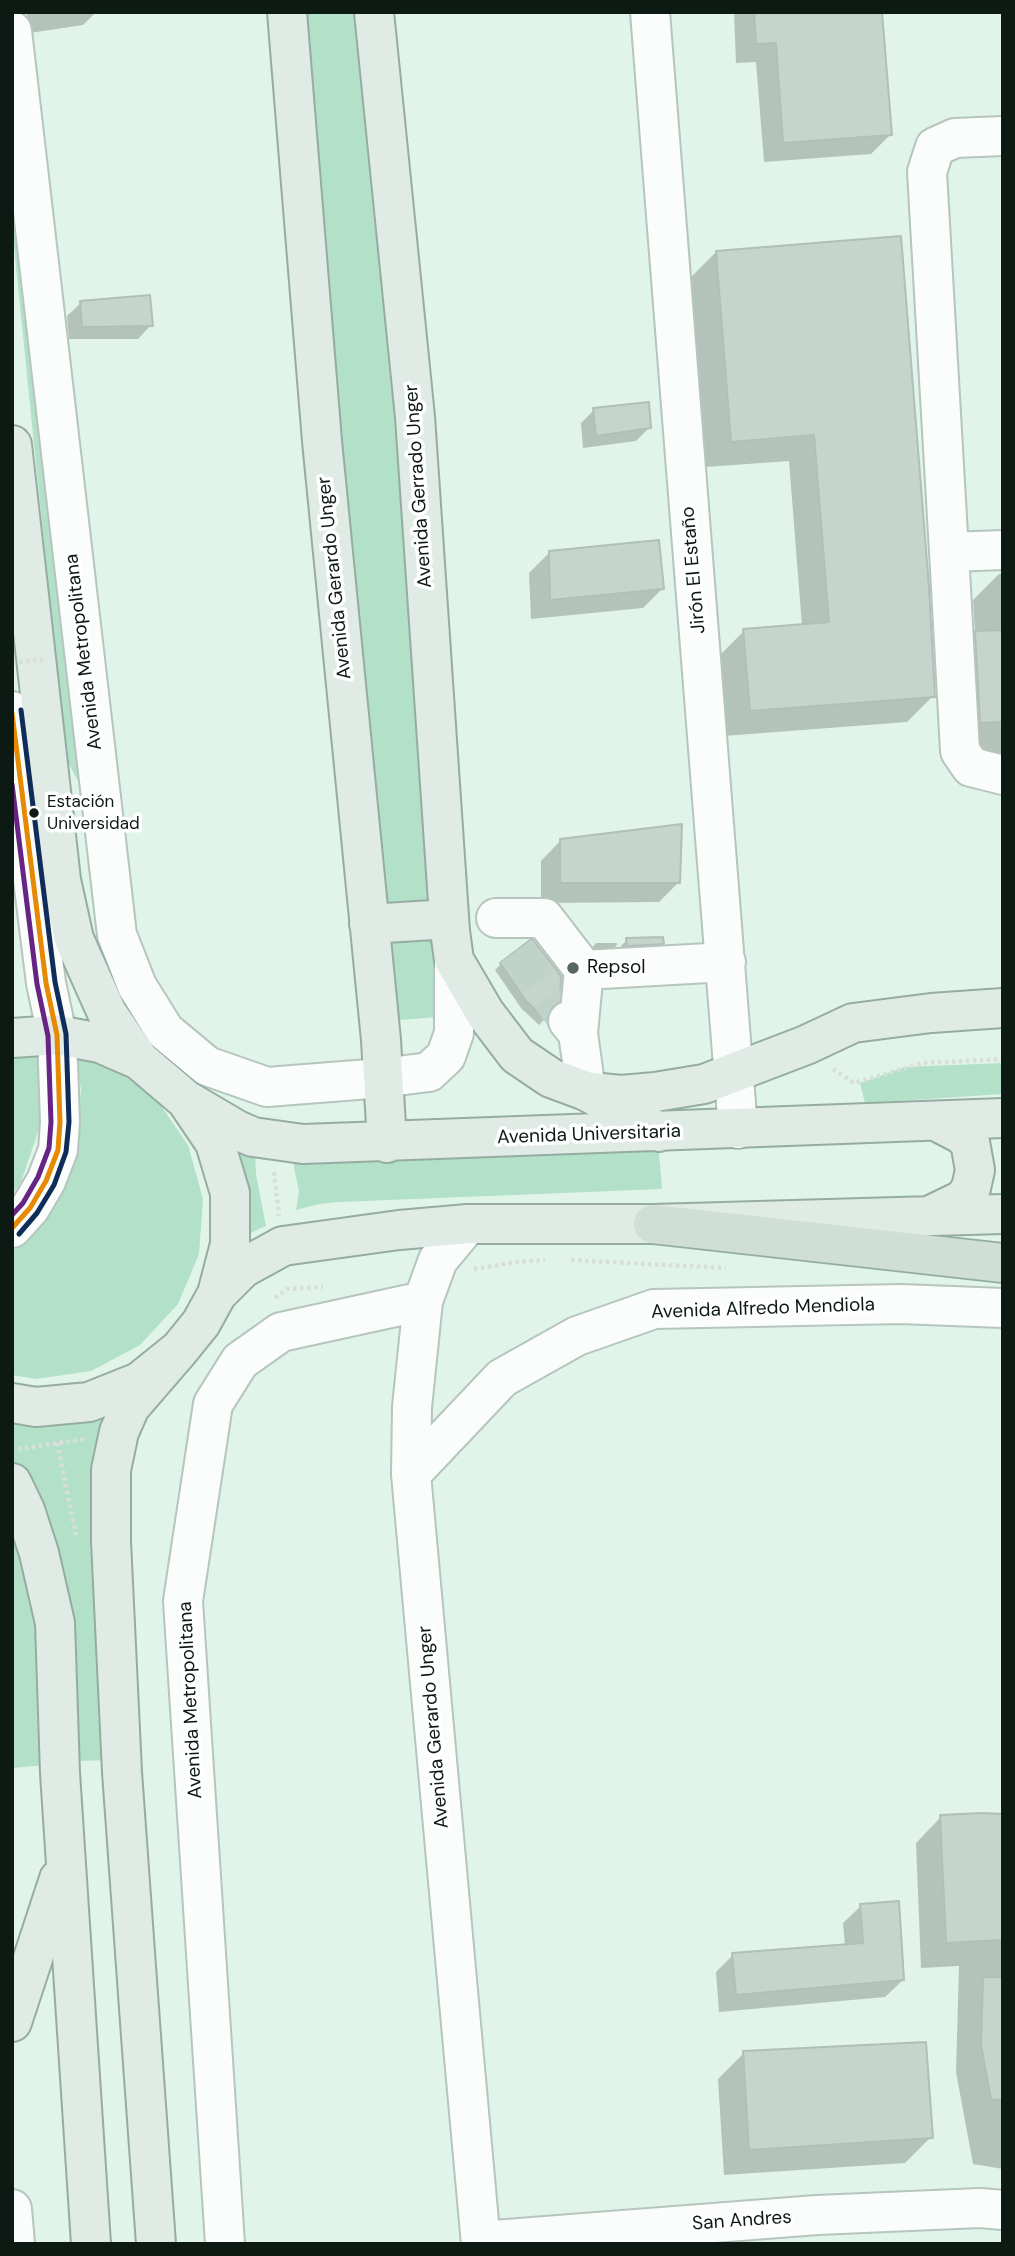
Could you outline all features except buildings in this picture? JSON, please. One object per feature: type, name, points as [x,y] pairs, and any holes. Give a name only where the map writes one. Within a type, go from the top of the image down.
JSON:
[{"type":"highway","points":[[653,1224],[1003,1263]]},
{"type":"main road","name":"Avenida Gerardo Unger","points":[[287,12],[321,442],[381,1041],[387,1143]]},
{"type":"main road","name":"Avenida Gerrado Unger","points":[[374,12],[415,417],[454,960],[485,1013],[517,1055],[551,1078],[586,1091]]},
{"type":"main road","points":[[12,445],[61,880],[74,939],[107,1013],[139,1060],[186,1100],[215,1143],[230,1193],[230,1244],[217,1294],[201,1323],[130,1407],[119,1432],[111,1470],[111,1541],[122,1772],[156,2244]]},
{"type":"main road","points":[[369,924],[449,919]]},
{"type":"main road","points":[[586,1091],[621,1095],[704,1084],[807,1045],[853,1024],[931,1013],[1003,1008]]},
{"type":"main road","points":[[12,1038],[57,1035],[100,1042],[139,1060]]},
{"type":"main road","points":[[586,1091],[659,1132]]},
{"type":"main road","name":"Avenida Universitaria","points":[[186,1100],[237,1130],[270,1141],[303,1144],[387,1143],[1003,1118]]},
{"type":"main road","points":[[932,1216],[964,1199],[971,1188],[975,1170],[970,1142],[936,1121]]},
{"type":"main road","points":[[217,1294],[243,1268],[283,1246],[399,1230],[468,1224],[653,1224],[1003,1214]]},
{"type":"main road","points":[[12,1403],[36,1407],[89,1402],[139,1382],[180,1349]]},
{"type":"main road","points":[[12,1483],[25,1510],[39,1553],[55,1623],[65,1861],[92,2244]]},
{"type":"main road","points":[[12,2022],[65,1861]]},
{"type":"street","name":"Jirón El Estaño","points":[[650,12],[738,1129]]},
{"type":"street","name":"Avenida Metropolitana","points":[[12,31],[117,935],[137,986],[165,1031],[207,1066],[267,1087],[382,1078]]},
{"type":"street","points":[[1003,136],[955,138],[935,147],[927,172],[960,751],[971,767],[1003,775]]},
{"type":"street","points":[[949,552],[1003,550]]},
{"type":"street","points":[[12,711],[46,983],[57,1035],[60,1122],[58,1150],[46,1181],[30,1208],[12,1228]]},
{"type":"street","points":[[496,918],[516,951]]},
{"type":"street","points":[[449,919],[544,918],[584,970],[573,1027],[586,1091]]},
{"type":"street","name":"Avenida Gerrado Unger","points":[[382,1078],[429,1072],[446,1056],[454,1033],[454,960]]},
{"type":"street","points":[[584,970],[726,962]]},
{"type":"street","name":"Avenida Gerardo Unger","points":[[468,1224],[438,1260],[423,1301],[412,1407],[411,1474],[481,2242]]},
{"type":"street","name":"Avenida Metropolitana","points":[[225,2244],[183,1601],[212,1404],[240,1361],[281,1332],[423,1301]]},
{"type":"street","name":"Avenida Alfredo Mendiola","points":[[411,1474],[502,1378],[577,1336],[654,1309],[901,1304],[1003,1308]]},
{"type":"street","name":"San Andres","points":[[481,2242],[703,2234],[967,2208],[1003,2210]]},
{"type":"street","points":[[12,2209],[15,2244]]},
{"type":"path","points":[[12,663],[46,659]]},
{"type":"path","points":[[270,1141],[283,1246]]},
{"type":"path","points":[[12,1450],[92,1438]]},
{"type":"green space","points":[[301,12],[363,12],[441,949],[437,1017],[400,1020],[386,1011]]},
{"type":"green space","points":[[12,103],[83,790],[66,759],[12,227]]},
{"type":"green space","points":[[47,1052],[44,1114],[21,1182],[12,1195],[12,1053]]},
{"type":"green space","points":[[76,1057],[112,1067],[157,1100],[188,1145],[203,1199],[199,1254],[178,1304],[140,1345],[91,1371],[36,1379],[12,1375],[12,1251],[20,1247],[57,1204],[74,1156],[81,1090]]},
{"type":"green space","points":[[1003,1063],[1003,1094],[865,1103],[860,1083],[905,1067]]},
{"type":"green space","points":[[658,1141],[662,1189],[339,1202],[296,1210],[299,1191],[293,1162]]},
{"type":"green space","points":[[231,1148],[255,1148],[256,1175],[266,1226],[248,1234],[250,1212],[247,1192]]},
{"type":"green space","points":[[112,1410],[111,1760],[75,1761],[23,1476],[12,1458],[12,1422]]},
{"type":"green space","points":[[12,1515],[41,1612],[47,1765],[12,1768]]},
{"type":"tunnel","points":[[516,951],[568,1021]]},
{"type":"transit line","points":[[19,1234],[37,1213],[54,1185],[66,1152],[69,1122],[66,1034],[55,982],[21,710]]},
{"type":"transit line","points":[[12,713],[46,983],[57,1035],[60,1122],[58,1150],[46,1181],[30,1208],[12,1228]]},
{"type":"transit line","points":[[12,784],[37,984],[48,1036],[51,1122],[49,1148],[38,1177],[23,1203],[12,1215]]},
{"type":"place","name":"Estación Universidad","points":[[34,813]]},
{"type":"place","name":"Repsol","points":[[573,968]]}]
